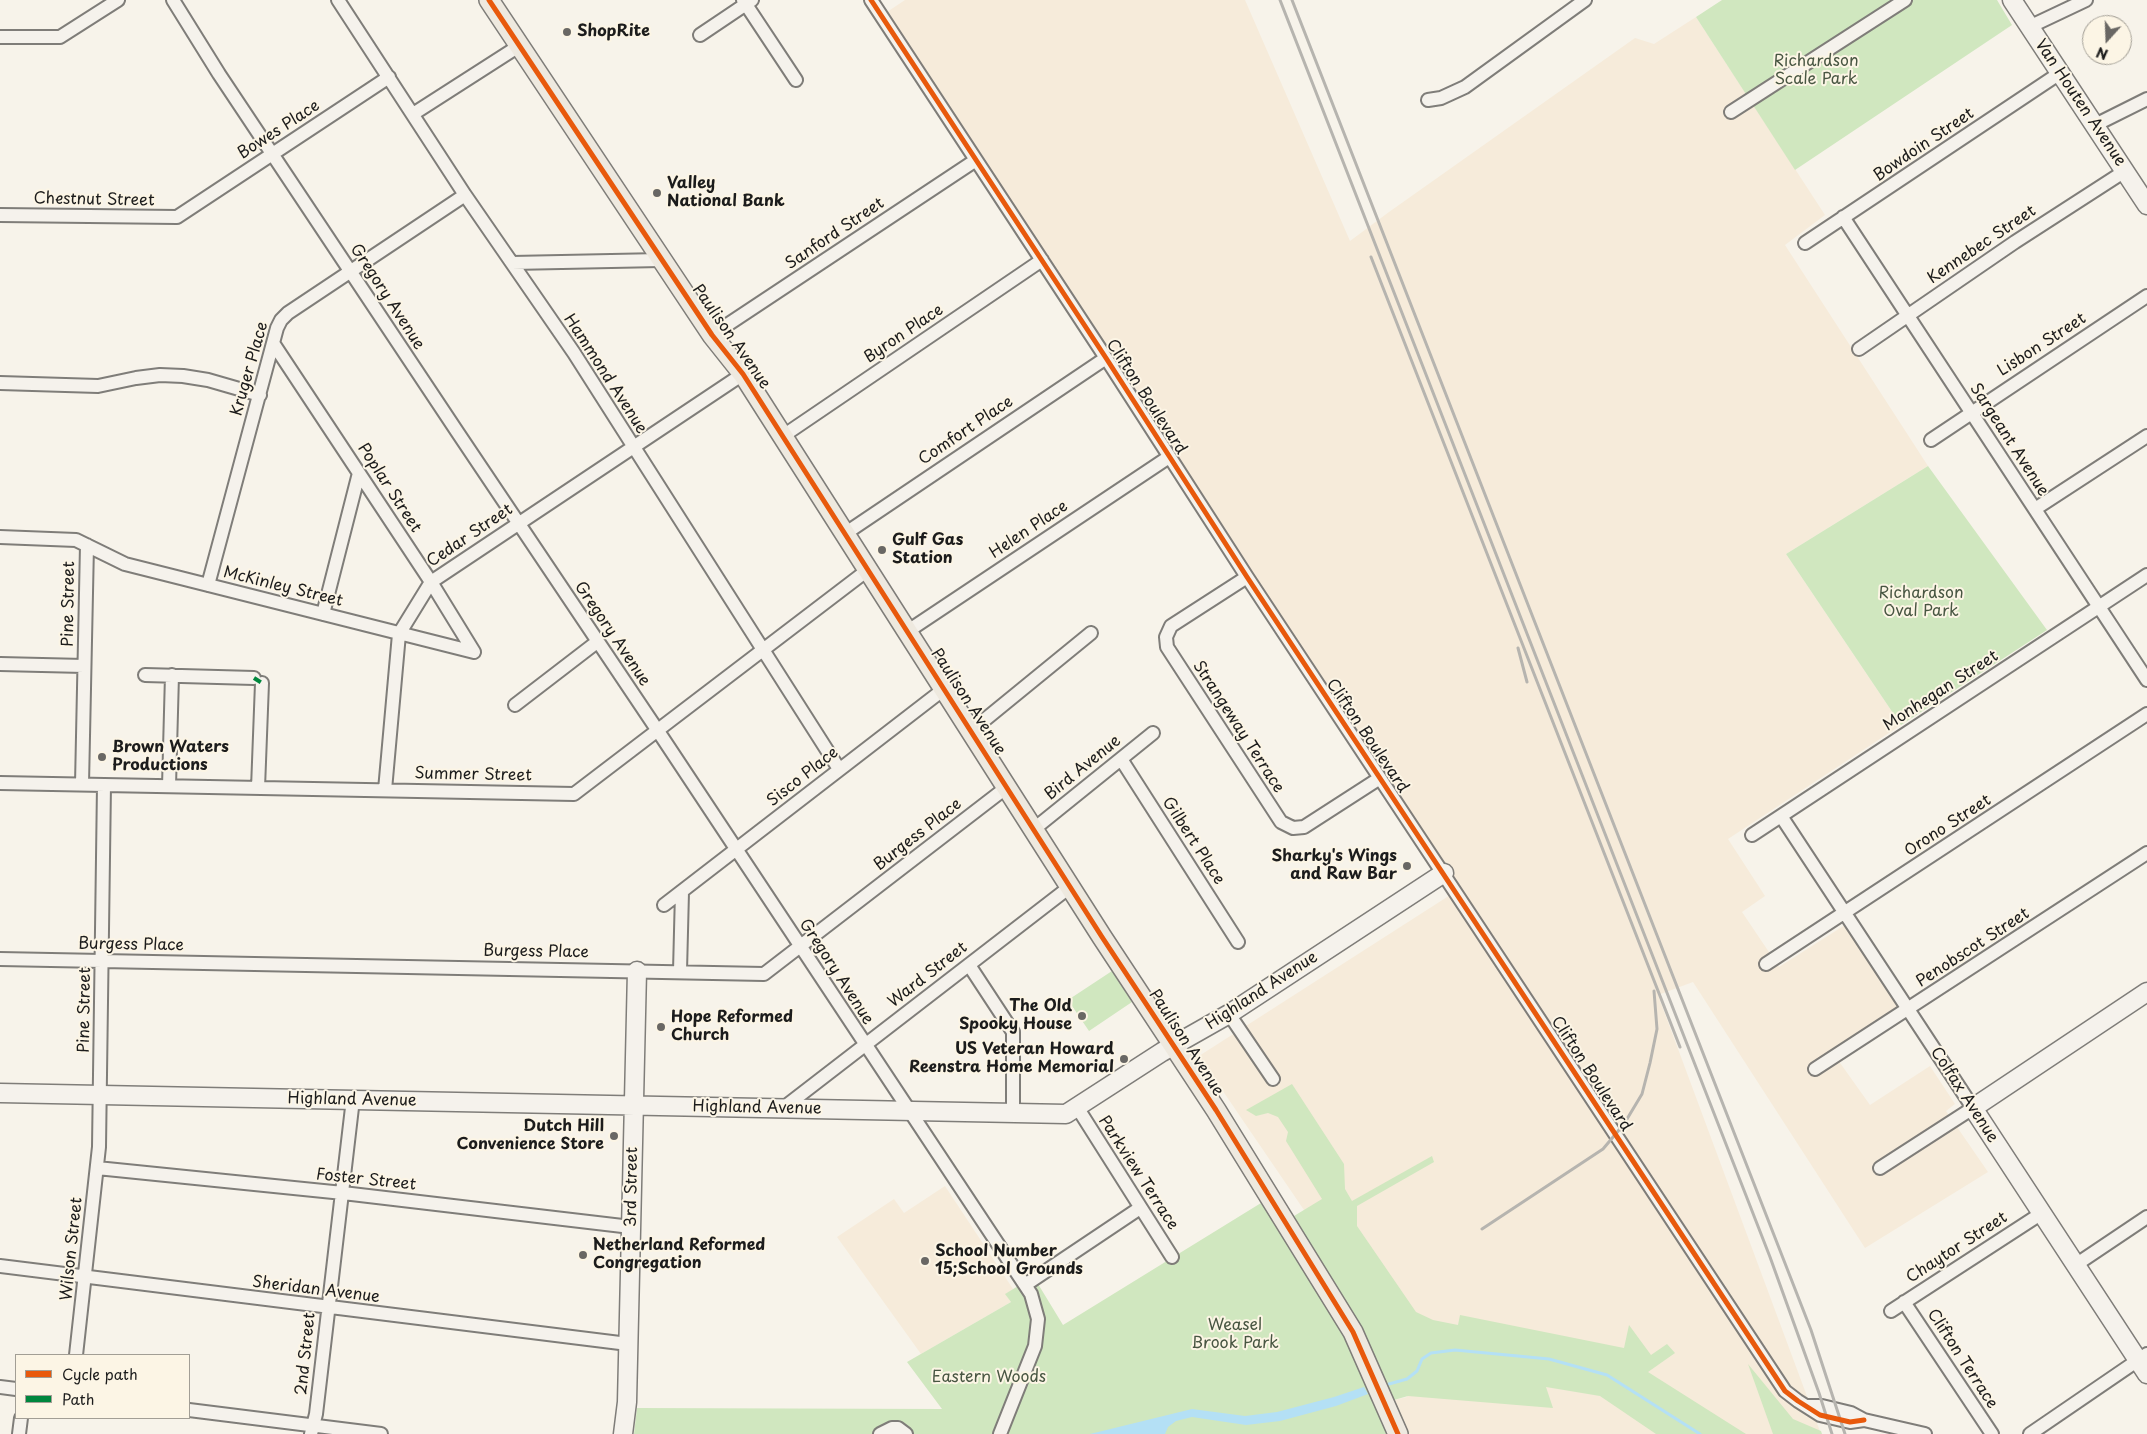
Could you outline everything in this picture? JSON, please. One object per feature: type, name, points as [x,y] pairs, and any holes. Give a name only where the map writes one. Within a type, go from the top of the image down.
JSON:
[{"type":"main road","name":"Paulison Avenue","points":[[489,0],[712,335],[744,374],[1129,979],[1174,1044],[1286,1222],[1352,1332],[1376,1381],[1398,1434]]},
{"type":"street","points":[[0,37],[60,37],[70,33],[118,0]]},
{"type":"street","name":"Gregory Avenue","points":[[173,0],[350,271],[1025,1285],[1036,1308],[1037,1333],[1031,1358],[1000,1434]]},
{"type":"street","name":"Hammond Avenue","points":[[338,0],[465,195],[574,353],[839,769]]},
{"type":"street","name":"Clifton Boulevard","points":[[872,0],[1247,577],[1785,1391],[1820,1415],[1850,1422],[1864,1420],[1925,1434]]},
{"type":"street","points":[[1731,112],[1905,0]]},
{"type":"street","name":"Van Houten Avenue","points":[[2012,0],[2147,205]]},
{"type":"street","points":[[2029,27],[2086,0]]},
{"type":"street","points":[[700,35],[747,1],[796,80]]},
{"type":"street","points":[[1428,100],[1441,98],[1465,87],[1578,2]]},
{"type":"street","points":[[414,114],[519,46]]},
{"type":"street","name":"Bowdoin Street","points":[[1805,243],[2060,73]]},
{"type":"street","name":"Bowes Place","points":[[186,211],[389,77]]},
{"type":"street","points":[[2095,125],[2147,99]]},
{"type":"street","name":"Sanford Street","points":[[712,335],[976,160]]},
{"type":"street","name":"Kennebec Street","points":[[1859,349],[2015,242],[2125,172]]},
{"type":"street","name":"Kruger Place","points":[[208,585],[281,320],[288,313],[465,195]]},
{"type":"street","name":"Chestnut Street","points":[[0,215],[177,217],[186,211]]},
{"type":"street","name":"Sargeant Avenue","points":[[1843,218],[2147,680]]},
{"type":"street","points":[[512,263],[661,260]]},
{"type":"street","name":"Byron Place","points":[[783,436],[1042,260]]},
{"type":"street","name":"Lisbon Street","points":[[1931,440],[2147,296]]},
{"type":"street","name":"Poplar Street","points":[[273,344],[431,582],[474,652]]},
{"type":"street","name":"Comfort Place","points":[[846,533],[1106,358]]},
{"type":"street","name":"Cedar Street","points":[[385,790],[399,634],[431,582],[744,374]]},
{"type":"street","points":[[0,383],[98,386],[160,375],[183,376],[208,380],[260,395]]},
{"type":"street","points":[[2035,509],[2147,436]]},
{"type":"street","name":"Helen Place","points":[[908,630],[1169,457]]},
{"type":"street","points":[[323,614],[359,473]]},
{"type":"street","name":"McKinley Street","points":[[0,537],[76,540],[126,564],[474,652]]},
{"type":"street","name":"Pine Street","points":[[82,784],[86,545]]},
{"type":"street","name":"Summer Street","points":[[0,783],[574,794],[868,569]]},
{"type":"street","name":"Monhegan Street","points":[[1752,835],[2147,574]]},
{"type":"street","name":"Strangeway Terrace","points":[[1247,577],[1171,626],[1166,636],[1167,647],[1281,822],[1293,828],[1304,827],[1380,778]]},
{"type":"street","points":[[971,731],[1091,633]]},
{"type":"street","points":[[515,705],[597,642]]},
{"type":"street","points":[[0,664],[84,666]]},
{"type":"street","points":[[145,675],[258,681],[258,788]]},
{"type":"street","points":[[169,786],[172,676]]},
{"type":"street","name":"Sisco Place","points":[[664,905],[944,689]]},
{"type":"street","name":"Orono Street","points":[[1766,964],[2147,714]]},
{"type":"street","name":"Bird Avenue","points":[[1034,829],[1153,733]]},
{"type":"street","name":"Gilbert Place","points":[[1121,759],[1238,942]]},
{"type":"street","name":"Pine Street","points":[[99,1147],[104,785]]},
{"type":"street","name":"Burgess Place","points":[[0,959],[637,970],[764,974],[1007,787]]},
{"type":"street","name":"Colfax Avenue","points":[[1781,816],[2076,1264],[2144,1363]]},
{"type":"street","name":"Penobscot Street","points":[[1815,1069],[2147,853]]},
{"type":"street","name":"Highland Avenue","points":[[0,1093],[1066,1114],[1174,1044],[1229,1014],[1444,873]]},
{"type":"street","name":"Ward Street","points":[[782,1109],[1071,886]]},
{"type":"street","points":[[680,971],[682,892]]},
{"type":"street","points":[[969,965],[1013,1032],[1013,1113]]},
{"type":"street","name":"3rd Street","points":[[624,1434],[627,1402],[637,970]]},
{"type":"street","points":[[1880,1168],[2147,992]]},
{"type":"street","points":[[1229,1014],[1273,1079]]},
{"type":"street","name":"2nd Street","points":[[312,1430],[343,1193],[353,1099]]},
{"type":"street","name":"Parkview Terrace","points":[[1076,1107],[1172,1257]]},
{"type":"street","name":"Wilson Street","points":[[76,1354],[99,1147]]},
{"type":"street","name":"Foster Street","points":[[97,1168],[343,1193],[631,1227]]},
{"type":"street","points":[[1025,1285],[1140,1208]]},
{"type":"street","name":"Chaytor Street","points":[[1891,1310],[2042,1212]]},
{"type":"street","points":[[2076,1264],[2147,1217]]},
{"type":"street","name":"Sheridan Avenue","points":[[0,1266],[628,1344]]},
{"type":"street","name":"Clifton Terrace","points":[[1904,1302],[1992,1434]]},
{"type":"street","points":[[2030,1434],[2144,1363]]},
{"type":"street","points":[[0,1388],[15,1389]]},
{"type":"street","points":[[190,1410],[312,1430],[381,1434]]},
{"type":"street","points":[[19,1434],[21,1419]]},
{"type":"street","points":[[880,1434],[892,1428],[898,1428],[906,1434]]},
{"type":"shaded area","points":[[905,0],[1245,0],[1350,241],[1635,38],[1654,44],[1696,17],[1825,215],[1785,245],[1928,466],[1786,554],[1901,725],[1728,839],[1765,896],[1742,912],[1779,967],[1845,925],[1900,1010],[1833,1053],[1870,1105],[1930,1066],[1955,1104],[1946,1111],[1988,1172],[1865,1248],[1693,982],[1658,995],[1821,1434],[1407,1434],[1394,1400],[1407,1397],[1379,1332],[1304,1210],[1199,1056],[1458,890],[881,16]]},
{"type":"shaded area","name":"School Number 15;School Grounds","points":[[945,1186],[1013,1289],[1006,1294],[1011,1302],[921,1354],[837,1237],[894,1199],[904,1213]]},
{"type":"green space","name":"Richardson Scale Park","points":[[1722,0],[1997,0],[2012,25],[1795,170],[1696,17]]},
{"type":"green space","name":"Richardson Oval Park","points":[[1928,466],[2047,630],[1901,725],[1786,554]]},
{"type":"green space","points":[[1112,971],[1132,1002],[1089,1031],[1068,1000]]},
{"type":"green space","name":"Weasel Brook Park","points":[[1292,1084],[1344,1164],[1345,1189],[1352,1201],[1432,1156],[1434,1162],[1357,1206],[1357,1226],[1416,1312],[1433,1320],[1458,1325],[1460,1315],[1624,1348],[1629,1325],[1651,1355],[1667,1344],[1675,1353],[1648,1372],[1746,1434],[1656,1434],[1600,1396],[1546,1387],[1553,1408],[1408,1396],[1394,1400],[1386,1404],[1398,1434],[634,1434],[637,1408],[942,1409],[907,1362],[1011,1302],[1005,1294],[1023,1283],[1035,1279],[1063,1325],[1261,1203],[1350,1328],[1294,1216],[1322,1199],[1286,1141],[1288,1132],[1278,1117],[1268,1113],[1256,1116],[1246,1110]]},
{"type":"green space","points":[[1748,1364],[1793,1419],[1821,1431],[1822,1434],[1773,1434]]},
{"type":"water","points":[[1364,1387],[1368,1394],[1336,1406],[1280,1421],[1246,1425],[1192,1417],[1176,1421],[1168,1427],[1165,1434],[1090,1434],[1192,1409],[1245,1416],[1277,1412]]},
{"type":"waterway","points":[[1389,1384],[1407,1379],[1417,1371],[1422,1359],[1431,1353],[1455,1350],[1549,1359],[1607,1375],[1700,1434]]},
{"type":"railway","points":[[1280,0],[1770,1257],[1832,1434]]},
{"type":"railway","points":[[1292,0],[1811,1330],[1845,1434]]},
{"type":"railway","points":[[1371,257],[1680,1047]]},
{"type":"railway","points":[[1518,648],[1527,682]]},
{"type":"railway","points":[[1482,1229],[1603,1149],[1624,1124],[1642,1094],[1650,1063],[1657,1029],[1654,991]]},
{"type":"marked path","points":[[254,678],[262,683]]},
{"type":"cycle path","points":[[489,0],[712,335],[743,374],[1102,937],[1216,1110],[1353,1332],[1398,1434]]},
{"type":"cycle path","points":[[871,0],[1247,577],[1785,1391],[1820,1415],[1850,1422],[1864,1420]]},
{"type":"place","name":"ShopRite","points":[[567,32]]},
{"type":"place","name":"Valley National Bank","points":[[657,193]]},
{"type":"place","name":"Gulf Gas Station","points":[[882,550]]},
{"type":"place","name":"Brown Waters Productions","points":[[102,757]]},
{"type":"place","name":"Sharky's Wings and Raw Bar","points":[[1407,866]]},
{"type":"place","name":"The Old Spooky House","points":[[1082,1016]]},
{"type":"place","name":"Hope Reformed Church","points":[[661,1027]]},
{"type":"place","name":"US Veteran Howard Reenstra Home Memorial","points":[[1124,1059]]},
{"type":"place","name":"Dutch Hill Convenience Store","points":[[614,1136]]},
{"type":"place","name":"Netherland Reformed Congregation","points":[[583,1255]]},
{"type":"place","name":"School Number 15;School Grounds","points":[[925,1261]]},
{"type":"park label","name":"Eastern Woods","points":[[989,1378]]}]
